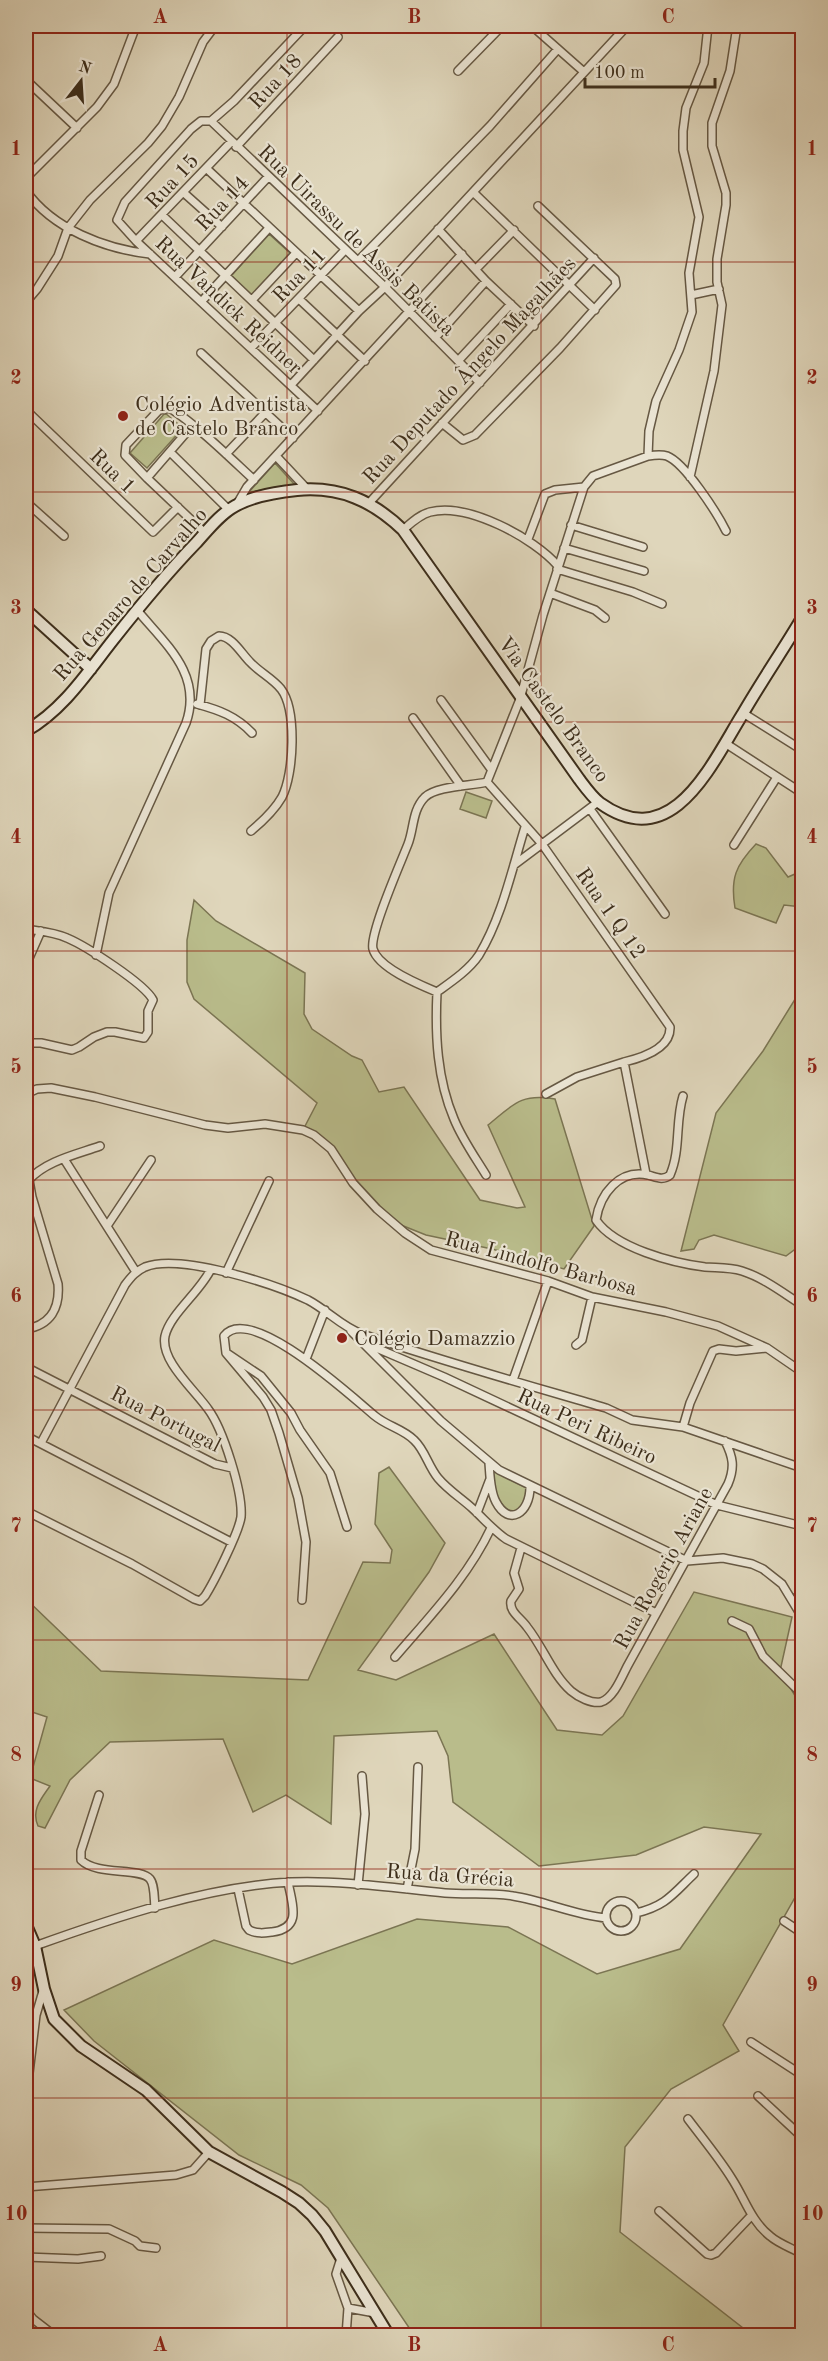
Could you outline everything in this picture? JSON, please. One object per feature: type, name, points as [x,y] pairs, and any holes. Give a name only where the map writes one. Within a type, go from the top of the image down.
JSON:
[{"type":"main road","name":"Via Castelo Branco","points":[[233,507],[268,494],[307,489],[336,492],[369,503],[380,510],[403,530],[594,806],[637,818],[656,818],[667,814],[679,806],[692,792],[802,618]]},
{"type":"main road","name":"Rua Genaro de Carvalho","points":[[26,731],[52,713],[91,669],[137,610],[205,533],[233,507]]},
{"type":"main road","points":[[26,610],[91,669]]},
{"type":"main road","points":[[26,1925],[54,2019],[68,2035],[146,2090],[209,2152],[299,2203],[325,2231],[389,2336]]},
{"type":"street","points":[[26,33],[29,26]]},
{"type":"street","points":[[26,178],[97,107],[114,84],[136,26]]},
{"type":"street","points":[[26,302],[38,289],[58,256],[68,228],[90,200],[148,143],[162,126],[179,97],[203,42],[215,26]]},
{"type":"street","points":[[211,121],[234,101],[305,26]]},
{"type":"street","points":[[458,72],[502,26]]},
{"type":"street","points":[[532,26],[584,72]]},
{"type":"street","points":[[648,456],[648,440],[656,401],[690,322],[693,303],[689,273],[699,217],[683,150],[683,131],[686,108],[704,63],[708,26]]},
{"type":"street","points":[[690,477],[715,363],[722,305],[717,259],[726,193],[712,146],[712,123],[730,71],[737,26]]},
{"type":"street","points":[[291,385],[359,311],[385,287],[624,27]]},
{"type":"street","name":"Rua 18","points":[[233,144],[338,37]]},
{"type":"street","points":[[358,261],[490,126],[557,50]]},
{"type":"street","points":[[26,80],[77,128]]},
{"type":"street","name":"Rua Vandick Reidner","points":[[211,121],[201,121],[191,129],[125,202],[118,215],[118,223],[318,411]]},
{"type":"street","name":"Rua Uirassu de Assis Batista","points":[[211,121],[385,287],[480,383]]},
{"type":"street","name":"Rua 15","points":[[136,241],[206,168],[233,144]]},
{"type":"street","points":[[206,168],[359,311]]},
{"type":"street","name":"Rua 14","points":[[175,277],[268,177]]},
{"type":"street","points":[[26,191],[68,228],[115,247],[150,254]]},
{"type":"street","points":[[472,192],[595,310]]},
{"type":"street","points":[[184,193],[222,227]]},
{"type":"street","points":[[442,423],[459,438],[466,440],[475,435],[595,310],[617,283],[594,258],[538,206]]},
{"type":"street","points":[[162,215],[314,360]]},
{"type":"street","points":[[202,301],[269,228]]},
{"type":"street","points":[[438,229],[534,326]]},
{"type":"street","points":[[476,269],[514,230]]},
{"type":"street","name":"Rua 11","points":[[251,348],[345,250]]},
{"type":"street","points":[[252,300],[296,253]]},
{"type":"street","points":[[170,452],[233,507],[254,480],[462,254]]},
{"type":"street","name":"Rua Deputado Ângelo Magalhães","points":[[369,503],[534,326],[594,258]]},
{"type":"street","points":[[435,338],[486,280]]},
{"type":"street","points":[[691,295],[719,289]]},
{"type":"street","points":[[299,299],[365,361]]},
{"type":"street","points":[[458,361],[511,304]]},
{"type":"street","points":[[201,353],[293,438]]},
{"type":"street","points":[[205,533],[125,455],[125,448],[159,410],[170,408],[254,480]]},
{"type":"street","name":"Rua 1","points":[[26,410],[153,532],[178,507]]},
{"type":"street","points":[[226,454],[266,412]]},
{"type":"street","points":[[147,478],[192,426]]},
{"type":"street","points":[[276,456],[307,489]]},
{"type":"street","points":[[436,992],[395,971],[375,954],[372,945],[382,910],[409,842],[413,821],[420,803],[427,795],[487,782],[520,699],[557,567],[584,486],[594,476],[648,456],[665,456],[672,459],[690,477],[726,531]]},
{"type":"street","points":[[528,539],[545,494],[555,490],[584,486]]},
{"type":"street","points":[[26,502],[64,536]]},
{"type":"street","points":[[403,530],[422,515],[431,512],[459,512],[474,516],[528,539],[548,555],[557,567],[662,604]]},
{"type":"street","points":[[571,525],[643,547]]},
{"type":"street","points":[[564,548],[644,571]]},
{"type":"street","points":[[550,593],[595,610],[605,618]]},
{"type":"street","points":[[96,955],[109,893],[186,723],[191,702],[185,674],[177,656],[137,610]]},
{"type":"street","points":[[200,705],[206,649],[214,638],[224,636],[282,690],[287,702],[290,718],[289,778],[282,796],[270,814],[251,831]]},
{"type":"street","points":[[441,700],[491,769]]},
{"type":"street","points":[[191,702],[218,709],[235,717],[252,733]]},
{"type":"street","points":[[743,713],[802,750]]},
{"type":"street","points":[[414,718],[461,786]]},
{"type":"street","points":[[725,743],[802,793]]},
{"type":"street","points":[[734,845],[777,777]]},
{"type":"street","name":"Rua 1 Q 12","points":[[487,782],[542,844],[666,1019],[671,1032],[665,1043],[643,1057],[624,1062]]},
{"type":"street","points":[[514,865],[594,806],[665,914]]},
{"type":"street","points":[[436,992],[478,956],[496,916],[525,827]]},
{"type":"street","points":[[26,928],[68,938],[135,980],[153,998],[148,1011],[148,1032],[144,1038],[107,1032],[72,1050],[41,1043],[26,1043]]},
{"type":"street","points":[[26,965],[41,931]]},
{"type":"street","points":[[436,992],[437,1050],[443,1085],[454,1120],[486,1175]]},
{"type":"street","points":[[546,1094],[578,1077],[624,1062],[646,1174]]},
{"type":"street","name":"Rua Lindolfo Barbosa","points":[[26,1094],[37,1089],[51,1088],[217,1128],[265,1124],[303,1130],[325,1142],[335,1153],[363,1196],[392,1223],[420,1243],[442,1254],[548,1281],[592,1297],[701,1320],[746,1337],[767,1348],[802,1372]]},
{"type":"street","points":[[683,1096],[680,1107],[678,1145],[670,1175],[663,1179],[646,1174],[629,1176],[613,1183],[597,1209],[596,1220],[600,1226],[616,1237],[659,1257],[685,1263],[740,1270],[767,1282],[802,1305]]},
{"type":"street","points":[[26,1329],[40,1325],[49,1319],[55,1312],[59,1296],[58,1284],[28,1180],[35,1173],[64,1159],[100,1146]]},
{"type":"street","points":[[64,1159],[136,1272]]},
{"type":"street","points":[[107,1226],[151,1160]]},
{"type":"street","points":[[226,1273],[269,1181]]},
{"type":"street","points":[[41,1443],[125,1285],[136,1272],[147,1267],[171,1263],[211,1269],[291,1293],[325,1310],[350,1329],[435,1415],[489,1463],[530,1487],[687,1561],[723,1557],[752,1564],[773,1576],[795,1602],[802,1617]]},
{"type":"street","points":[[26,1511],[132,1564],[194,1599],[200,1601],[206,1596],[241,1516],[239,1496],[216,1421],[172,1364],[165,1344],[170,1322],[201,1287],[211,1269]]},
{"type":"street","points":[[513,1380],[548,1281]]},
{"type":"street","points":[[576,1345],[582,1340],[592,1297]]},
{"type":"street","points":[[306,1359],[325,1310]]},
{"type":"street","points":[[302,1600],[306,1542],[298,1498],[279,1433],[271,1410],[226,1353],[223,1340],[226,1333],[242,1327],[268,1337],[306,1359],[377,1417],[417,1442],[438,1478],[491,1528],[521,1548],[656,1613]]},
{"type":"street","points":[[350,1329],[606,1408],[632,1420],[682,1428],[802,1468]]},
{"type":"street","name":"Rua Peri Ribeiro","points":[[362,1342],[472,1390],[717,1505],[802,1526]]},
{"type":"street","points":[[682,1428],[690,1403],[713,1351],[767,1348]]},
{"type":"street","points":[[226,1353],[251,1367],[261,1376],[291,1413],[330,1473],[346,1527]]},
{"type":"street","name":"Rua Portugal","points":[[26,1367],[215,1464],[232,1468]]},
{"type":"street","points":[[26,1436],[231,1542]]},
{"type":"street","name":"Rua Rogério Ariane","points":[[521,1548],[514,1573],[519,1589],[510,1607],[528,1627],[568,1689],[578,1696],[598,1702],[611,1695],[618,1684],[728,1484],[733,1458],[725,1441]]},
{"type":"street","points":[[489,1463],[496,1502],[503,1510],[511,1514],[524,1510],[529,1503],[530,1487]]},
{"type":"street","points":[[477,1513],[490,1478]]},
{"type":"street","points":[[395,1657],[460,1579],[479,1553],[491,1528]]},
{"type":"street","points":[[795,1602],[802,1588]]},
{"type":"street","points":[[732,1621],[749,1629],[763,1656],[802,1694]]},
{"type":"street","points":[[407,1889],[415,1849],[417,1767]]},
{"type":"street","points":[[358,1885],[365,1814],[363,1776]]},
{"type":"street","points":[[99,1795],[81,1851],[81,1860],[87,1865],[104,1870],[145,1876],[152,1882],[155,1908]]},
{"type":"street","points":[[636,1913],[667,1901],[694,1874]]},
{"type":"street","points":[[238,1889],[246,1926],[249,1930],[261,1933],[276,1931],[289,1926],[293,1918],[288,1882]]},
{"type":"street","name":"Rua da Grécia","points":[[30,1944],[155,1908],[238,1889],[288,1882],[358,1885],[453,1894],[512,1895],[584,1916],[606,1918]]},
{"type":"street","points":[[616,1902],[627,1902],[636,1913],[632,1926],[624,1931],[615,1930],[607,1923],[608,1908],[616,1902]]},
{"type":"street","points":[[784,1921],[802,1933]]},
{"type":"street","points":[[26,2098],[36,2015],[44,1989]]},
{"type":"street","points":[[751,2042],[802,2075]]},
{"type":"street","points":[[758,2096],[802,2137]]},
{"type":"street","points":[[688,2120],[730,2175],[742,2194],[751,2216],[771,2237],[802,2254]]},
{"type":"street","points":[[26,2187],[176,2175],[199,2166],[209,2152]]},
{"type":"street","points":[[659,2211],[707,2254],[711,2255],[716,2253],[751,2216]]},
{"type":"street","points":[[26,2228],[109,2229],[135,2241],[140,2246],[156,2248]]},
{"type":"street","points":[[26,2258],[78,2259],[101,2256]]},
{"type":"street","points":[[340,2258],[336,2274],[348,2308],[346,2336]]},
{"type":"street","points":[[348,2308],[375,2313]]},
{"type":"street","points":[[26,2310],[33,2319],[54,2336]]},
{"type":"green space","points":[[269,234],[290,253],[252,295],[231,276]]},
{"type":"green space","points":[[165,413],[183,428],[147,468],[130,453]]},
{"type":"green space","points":[[275,463],[295,485],[249,492]]},
{"type":"green space","points":[[466,792],[492,801],[486,818],[460,809]]},
{"type":"green space","points":[[756,844],[766,848],[788,877],[802,871],[802,907],[784,905],[776,923],[735,908],[733,888],[736,873]]},
{"type":"green space","points":[[194,900],[216,921],[305,973],[304,1014],[312,1029],[352,1056],[362,1060],[379,1092],[404,1087],[480,1200],[517,1208],[525,1207],[488,1125],[511,1106],[525,1099],[555,1099],[594,1226],[564,1269],[492,1249],[426,1235],[401,1225],[353,1183],[331,1149],[303,1130],[317,1103],[194,999],[187,982],[187,940]]},
{"type":"green space","points":[[802,988],[802,1244],[786,1256],[714,1235],[699,1240],[694,1249],[681,1251],[716,1113],[763,1051]]},
{"type":"green space","points":[[389,1467],[445,1543],[429,1572],[358,1670],[396,1680],[494,1634],[557,1730],[602,1735],[623,1716],[694,1592],[792,1617],[780,1671],[802,1707],[802,1898],[797,1894],[723,2025],[739,2051],[671,2089],[625,2147],[620,2232],[752,2335],[414,2335],[328,2208],[301,2185],[239,2155],[94,2041],[64,2010],[214,1940],[292,1964],[417,1919],[508,1927],[597,1974],[680,1949],[761,1834],[704,1827],[636,1855],[539,1866],[453,1802],[448,1756],[437,1731],[334,1736],[331,1824],[286,1795],[253,1812],[223,1739],[110,1742],[70,1780],[45,1828],[38,1826],[36,1810],[50,1786],[30,1778],[47,1717],[26,1710],[26,1599],[101,1671],[308,1680],[363,1562],[390,1563],[392,1550],[375,1524],[379,1473]]},
{"type":"green space","points":[[491,1470],[527,1488],[524,1508],[512,1512],[506,1509],[499,1500]]},
{"type":"place","name":"Colégio Adventista de Castelo Branco","points":[[123,416]]},
{"type":"place","name":"Colégio Damazzio","points":[[342,1338]]}]
